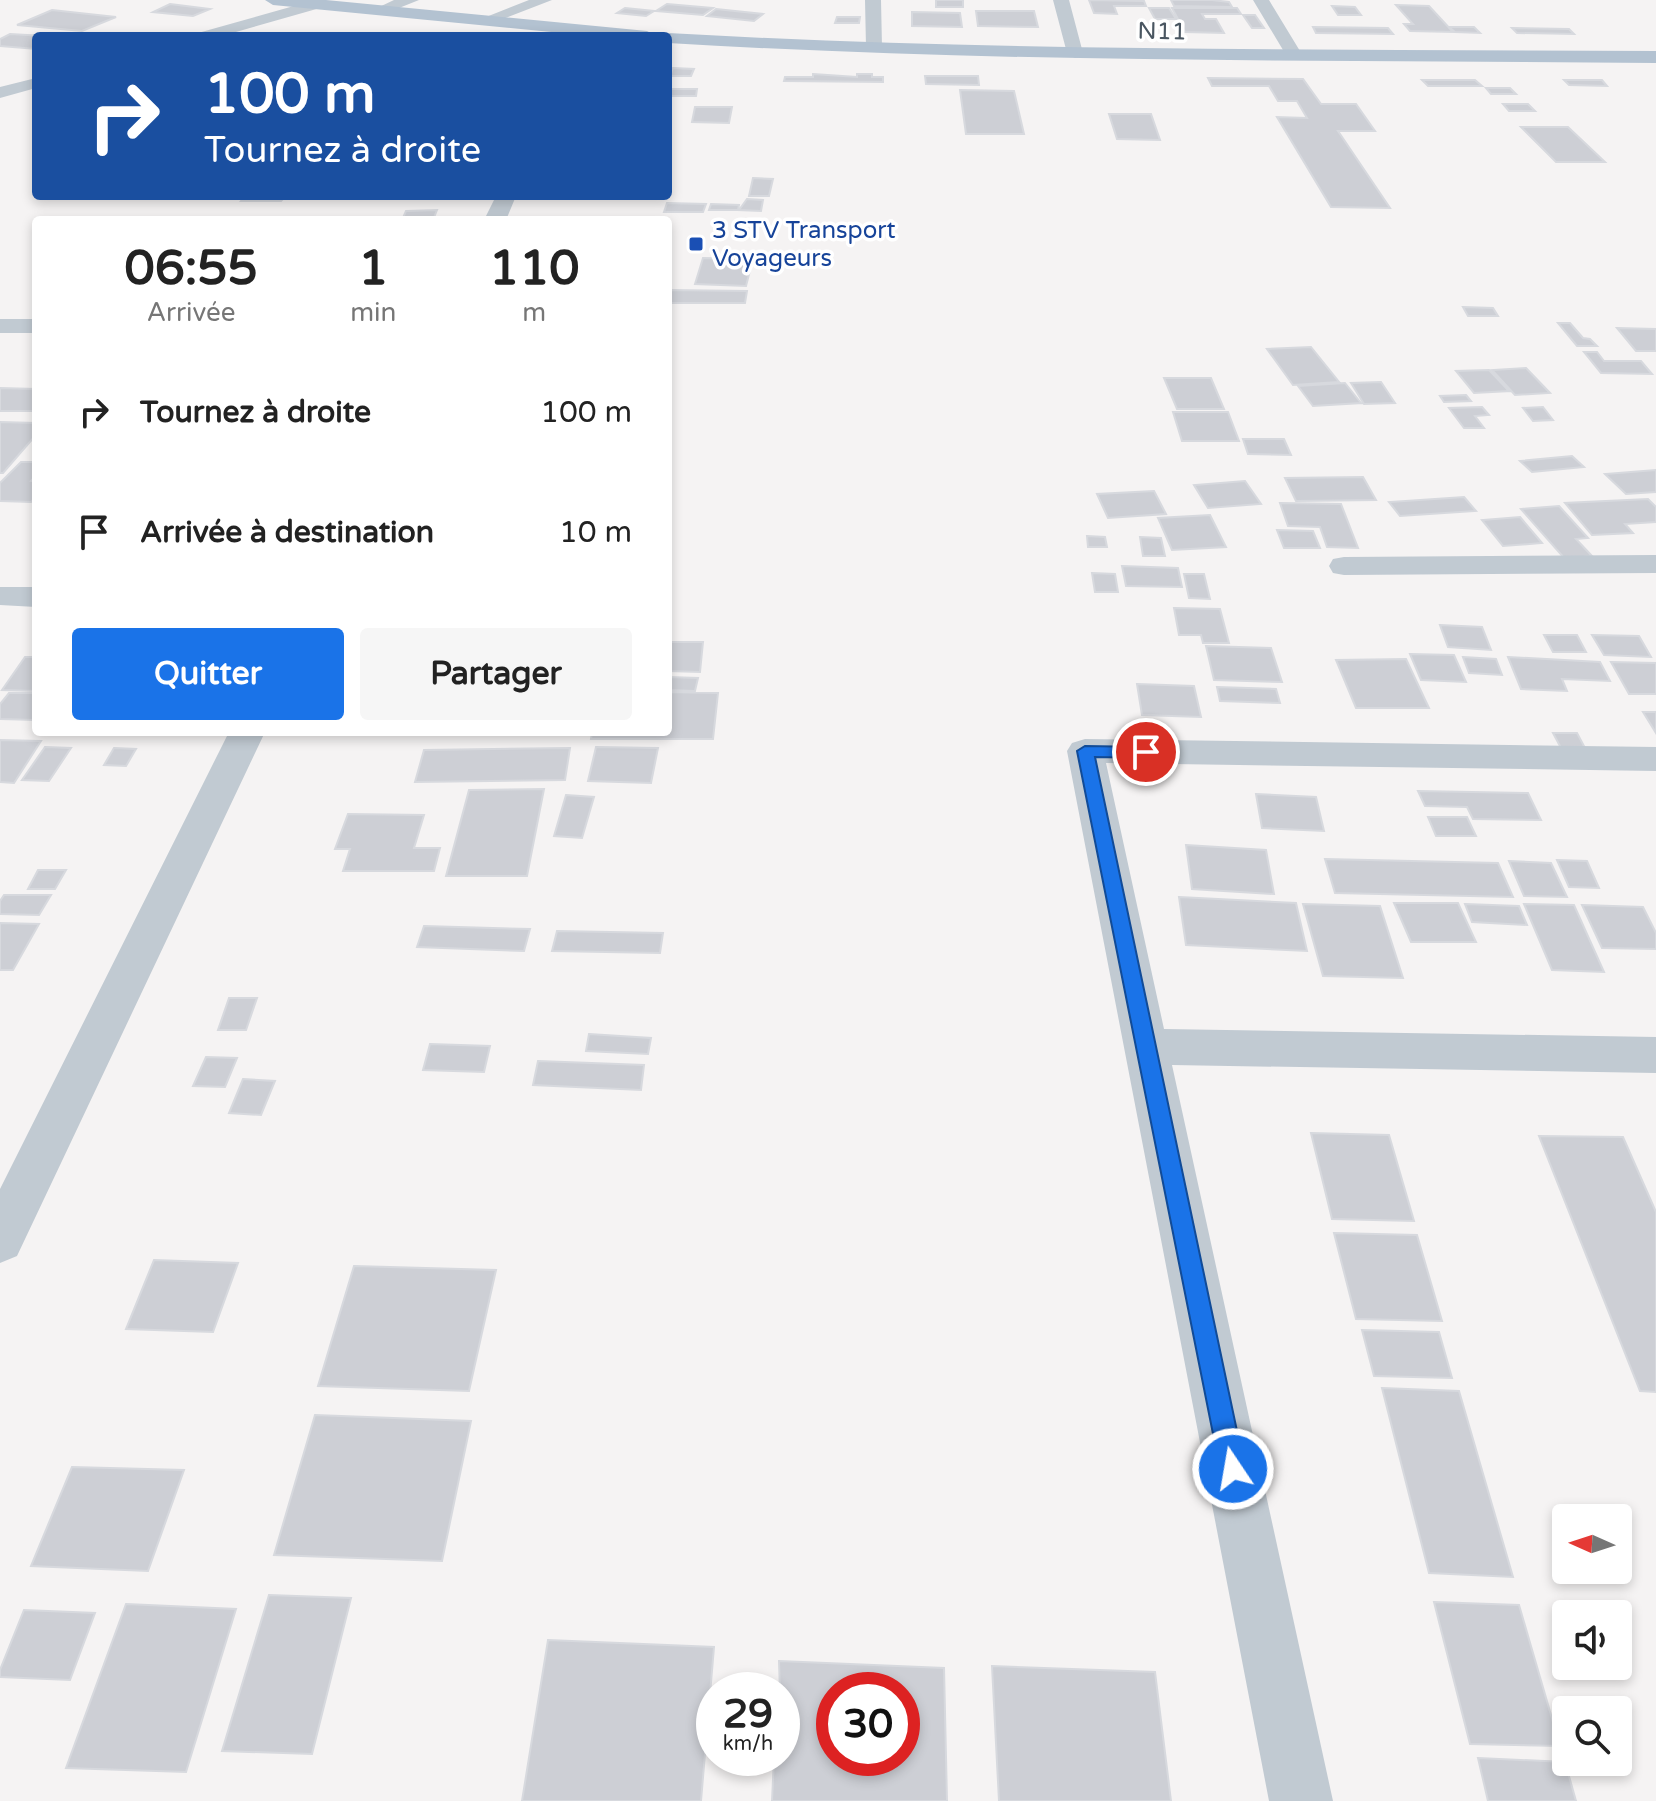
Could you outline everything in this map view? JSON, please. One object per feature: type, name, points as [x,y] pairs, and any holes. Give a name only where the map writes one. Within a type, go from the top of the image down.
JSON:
[{"type":"main road","points":[[273,0],[489,19],[574,32]]},
{"type":"main road","name":"N11","points":[[672,38],[1075,53],[1656,57]]},
{"type":"street","points":[[384,9],[411,0]]},
{"type":"street","points":[[489,19],[544,0]]},
{"type":"street","points":[[873,0],[874,47]]},
{"type":"street","points":[[1061,0],[1075,53]]},
{"type":"street","points":[[1261,0],[1295,56]]},
{"type":"street","points":[[218,32],[315,5]]},
{"type":"street","points":[[0,93],[32,84]]},
{"type":"street","points":[[0,326],[32,326]]},
{"type":"street","points":[[1344,566],[1656,564]]},
{"type":"street","points":[[0,596],[32,597]]},
{"type":"street","points":[[0,1240],[245,736]]},
{"type":"street","points":[[1301,1801],[1085,751],[1656,759]]},
{"type":"street","points":[[1145,1047],[1656,1055]]},
{"type":"building","points":[[936,0],[963,0],[963,7],[936,7]]},
{"type":"building","points":[[1089,0],[1144,1],[1146,6],[1114,6],[1117,14],[1094,13]]},
{"type":"building","points":[[1171,0],[1212,0],[1229,2],[1232,7],[1174,6]]},
{"type":"building","points":[[170,4],[210,9],[193,16],[153,12]]},
{"type":"building","points":[[667,4],[713,8],[703,15],[656,11]]},
{"type":"building","points":[[1396,5],[1429,6],[1453,32],[1410,31],[1404,24],[1413,24]]},
{"type":"building","points":[[1332,6],[1355,7],[1361,15],[1338,15]]},
{"type":"building","points":[[625,8],[654,11],[646,16],[617,13]]},
{"type":"building","points":[[1149,8],[1169,8],[1176,19],[1155,19]]},
{"type":"building","points":[[1172,8],[1237,8],[1241,14],[1202,14],[1205,19],[1216,19],[1224,33],[1185,32]]},
{"type":"building","points":[[716,9],[763,14],[754,21],[707,16]]},
{"type":"building","points":[[52,10],[116,17],[82,31],[17,25]]},
{"type":"building","points":[[976,11],[1034,11],[1038,27],[978,26]]},
{"type":"building","points":[[912,12],[960,13],[962,27],[912,26]]},
{"type":"building","points":[[1243,15],[1255,15],[1264,28],[1252,28]]},
{"type":"building","points":[[837,17],[860,17],[859,23],[835,23]]},
{"type":"building","points":[[1313,27],[1388,28],[1393,34],[1316,33]]},
{"type":"building","points":[[1449,27],[1474,27],[1480,33],[1455,32]]},
{"type":"building","points":[[1512,28],[1569,29],[1574,34],[1517,33]]},
{"type":"building","points":[[10,34],[32,35],[32,49],[0,46],[0,39]]},
{"type":"building","points":[[673,68],[694,69],[691,76],[672,76]]},
{"type":"building","points":[[813,74],[857,77],[857,74],[872,74],[872,77],[883,77],[883,82],[784,81],[785,77],[813,77]]},
{"type":"building","points":[[925,76],[978,76],[979,85],[926,84]]},
{"type":"building","points":[[1208,78],[1303,79],[1321,104],[1356,104],[1375,131],[1338,131],[1390,208],[1331,207],[1277,117],[1307,118],[1297,101],[1278,101],[1269,86],[1212,86]]},
{"type":"building","points":[[1422,80],[1475,80],[1482,86],[1428,86]]},
{"type":"building","points":[[1564,80],[1602,80],[1607,86],[1569,85]]},
{"type":"building","points":[[1486,88],[1510,88],[1516,94],[1491,94]]},
{"type":"building","points":[[672,89],[697,89],[696,96],[672,96]]},
{"type":"building","points":[[960,90],[1014,91],[1024,134],[966,134]]},
{"type":"building","points":[[1503,104],[1528,104],[1535,111],[1509,111]]},
{"type":"building","points":[[695,107],[732,107],[729,123],[692,122]]},
{"type":"building","points":[[1109,114],[1151,114],[1160,140],[1117,139]]},
{"type":"building","points":[[1521,127],[1568,127],[1605,162],[1556,162]]},
{"type":"building","points":[[753,178],[773,179],[769,196],[749,196]]},
{"type":"building","points":[[747,199],[763,200],[761,211],[739,210]]},
{"type":"building","points":[[242,200],[282,200],[281,201]]},
{"type":"building","points":[[667,203],[706,204],[703,212],[664,212]]},
{"type":"building","points":[[711,204],[739,205],[738,210],[709,210]]},
{"type":"building","points":[[437,210],[435,216],[404,216],[406,211]]},
{"type":"building","points":[[703,258],[753,259],[746,286],[695,284]]},
{"type":"building","points":[[672,290],[747,291],[745,303],[672,303]]},
{"type":"building","points":[[1463,307],[1493,308],[1498,316],[1468,316]]},
{"type":"building","points":[[1558,323],[1570,323],[1583,338],[1590,339],[1597,346],[1577,346]]},
{"type":"building","points":[[1617,328],[1656,329],[1656,351],[1636,351]]},
{"type":"building","points":[[1311,347],[1339,382],[1293,385],[1267,349]]},
{"type":"building","points":[[1584,352],[1597,352],[1604,361],[1641,361],[1652,374],[1601,373]]},
{"type":"building","points":[[1526,368],[1550,393],[1515,395],[1492,370]]},
{"type":"building","points":[[1489,370],[1509,391],[1474,393],[1456,371]]},
{"type":"building","points":[[1164,378],[1211,378],[1224,409],[1177,409]]},
{"type":"building","points":[[1381,382],[1395,403],[1364,404],[1351,383]]},
{"type":"building","points":[[1345,383],[1361,403],[1313,406],[1298,386]]},
{"type":"building","points":[[0,388],[32,389],[32,411],[0,411]]},
{"type":"building","points":[[1466,395],[1471,401],[1444,402],[1440,396]]},
{"type":"building","points":[[1482,407],[1489,415],[1475,416],[1484,428],[1464,428],[1449,408]]},
{"type":"building","points":[[1543,407],[1553,420],[1533,421],[1523,408]]},
{"type":"building","points":[[1173,412],[1228,412],[1239,441],[1182,441]]},
{"type":"building","points":[[0,422],[32,423],[32,440],[0,473]]},
{"type":"building","points":[[1243,439],[1284,439],[1291,455],[1248,454]]},
{"type":"building","points":[[1572,456],[1584,467],[1532,472],[1520,461]]},
{"type":"building","points":[[21,462],[32,462],[31,502],[0,501],[0,483]]},
{"type":"building","points":[[1656,470],[1656,492],[1626,494],[1605,474]]},
{"type":"building","points":[[1363,477],[1376,500],[1296,501],[1285,478]]},
{"type":"building","points":[[1245,481],[1261,504],[1208,508],[1194,485]]},
{"type":"building","points":[[1154,491],[1166,514],[1108,518],[1097,494]]},
{"type":"building","points":[[1464,497],[1476,511],[1400,516],[1389,502]]},
{"type":"building","points":[[1648,499],[1656,507],[1656,522],[1625,524],[1633,533],[1592,535],[1565,503]]},
{"type":"building","points":[[1280,503],[1341,504],[1358,548],[1327,547],[1320,527],[1288,526]]},
{"type":"building","points":[[1559,506],[1588,538],[1576,539],[1592,556],[1565,559],[1521,509]]},
{"type":"building","points":[[1210,515],[1226,547],[1172,550],[1158,518]]},
{"type":"building","points":[[1520,517],[1542,543],[1503,546],[1482,520]]},
{"type":"building","points":[[1277,530],[1313,531],[1320,548],[1284,548]]},
{"type":"building","points":[[1087,536],[1105,537],[1107,547],[1088,547]]},
{"type":"building","points":[[1140,537],[1161,538],[1165,556],[1143,556]]},
{"type":"building","points":[[1122,566],[1178,568],[1182,587],[1126,586]]},
{"type":"building","points":[[1092,573],[1115,574],[1118,592],[1095,592]]},
{"type":"building","points":[[1184,574],[1204,574],[1210,599],[1189,598]]},
{"type":"building","points":[[1174,608],[1220,609],[1229,643],[1203,643],[1201,635],[1179,635]]},
{"type":"building","points":[[1440,625],[1482,627],[1491,650],[1448,647]]},
{"type":"building","points":[[1544,635],[1577,635],[1586,652],[1553,652]]},
{"type":"building","points":[[1592,635],[1639,636],[1651,657],[1604,655]]},
{"type":"building","points":[[672,642],[703,642],[700,672],[672,671]]},
{"type":"building","points":[[1206,646],[1271,648],[1282,682],[1214,680]]},
{"type":"building","points":[[1410,654],[1454,655],[1466,682],[1421,680]]},
{"type":"building","points":[[25,657],[32,657],[32,691],[2,690]]},
{"type":"building","points":[[1463,657],[1496,659],[1502,675],[1469,673]]},
{"type":"building","points":[[1508,657],[1600,662],[1610,681],[1562,679],[1567,691],[1521,689]]},
{"type":"building","points":[[1406,659],[1429,708],[1356,708],[1336,660]]},
{"type":"building","points":[[1611,662],[1656,663],[1656,694],[1629,694]]},
{"type":"building","points":[[672,677],[698,678],[695,691],[672,690]]},
{"type":"building","points":[[1137,684],[1194,686],[1201,717],[1142,715]]},
{"type":"building","points":[[1217,687],[1276,689],[1280,703],[1220,701]]},
{"type":"building","points":[[672,692],[718,693],[713,739],[591,739],[591,736],[672,736]]},
{"type":"building","points":[[9,693],[32,693],[32,720],[0,719],[0,704]]},
{"type":"building","points":[[1643,712],[1656,712],[1656,733]]},
{"type":"building","points":[[1553,733],[1577,733],[1585,748],[1561,748]]},
{"type":"building","points":[[0,740],[41,741],[14,783],[0,782]]},
{"type":"building","points":[[45,747],[71,748],[49,781],[22,780]]},
{"type":"building","points":[[596,747],[658,748],[651,783],[588,781]]},
{"type":"building","points":[[114,748],[136,749],[126,766],[104,765]]},
{"type":"building","points":[[570,748],[565,780],[415,782],[424,750]]},
{"type":"building","points":[[544,789],[527,876],[446,876],[469,790]]},
{"type":"building","points":[[1418,791],[1528,793],[1541,820],[1473,819],[1467,807],[1425,806]]},
{"type":"building","points":[[1256,794],[1316,797],[1324,831],[1262,828]]},
{"type":"building","points":[[566,795],[594,797],[582,838],[554,836]]},
{"type":"building","points":[[348,814],[424,815],[414,848],[440,848],[434,871],[343,871],[350,849],[335,849]]},
{"type":"building","points":[[1428,817],[1467,817],[1476,836],[1436,836]]},
{"type":"building","points":[[1186,845],[1266,850],[1274,894],[1192,889]]},
{"type":"building","points":[[1325,859],[1498,863],[1513,897],[1335,893]]},
{"type":"building","points":[[1557,860],[1587,861],[1599,888],[1569,887]]},
{"type":"building","points":[[1509,861],[1551,863],[1567,897],[1524,896]]},
{"type":"building","points":[[38,870],[66,870],[55,889],[28,889]]},
{"type":"building","points":[[4,895],[51,895],[39,915],[0,914],[0,901]]},
{"type":"building","points":[[1179,897],[1296,903],[1307,951],[1186,945]]},
{"type":"building","points":[[1394,903],[1458,903],[1476,942],[1411,942]]},
{"type":"building","points":[[1303,904],[1380,906],[1403,978],[1323,976]]},
{"type":"building","points":[[1465,904],[1519,906],[1527,925],[1472,922]]},
{"type":"building","points":[[1524,904],[1574,905],[1604,972],[1552,970]]},
{"type":"building","points":[[1582,905],[1643,907],[1656,933],[1656,949],[1602,948]]},
{"type":"building","points":[[0,923],[39,924],[13,970],[0,970]]},
{"type":"building","points":[[424,926],[530,929],[524,951],[417,947]]},
{"type":"building","points":[[557,931],[663,933],[660,953],[552,951]]},
{"type":"building","points":[[229,998],[257,998],[246,1030],[218,1030]]},
{"type":"building","points":[[589,1034],[651,1038],[648,1054],[586,1051]]},
{"type":"building","points":[[430,1044],[490,1046],[484,1072],[423,1070]]},
{"type":"building","points":[[206,1057],[237,1058],[225,1087],[193,1086]]},
{"type":"building","points":[[538,1061],[644,1065],[641,1090],[533,1085]]},
{"type":"building","points":[[243,1079],[275,1081],[261,1115],[229,1113]]},
{"type":"building","points":[[1311,1133],[1389,1135],[1414,1221],[1332,1219]]},
{"type":"building","points":[[1539,1136],[1623,1137],[1656,1212],[1656,1392],[1640,1391]]},
{"type":"building","points":[[1334,1233],[1417,1235],[1442,1321],[1356,1319]]},
{"type":"building","points":[[154,1260],[238,1263],[213,1332],[126,1329]]},
{"type":"building","points":[[354,1266],[496,1270],[469,1391],[318,1386]]},
{"type":"building","points":[[1362,1330],[1439,1332],[1452,1378],[1374,1376]]},
{"type":"building","points":[[1382,1388],[1459,1391],[1513,1577],[1429,1573]]},
{"type":"building","points":[[315,1415],[471,1421],[442,1561],[274,1555]]},
{"type":"building","points":[[72,1467],[184,1470],[148,1571],[31,1566]]},
{"type":"building","points":[[269,1595],[351,1598],[312,1754],[222,1751]]},
{"type":"building","points":[[1434,1602],[1519,1605],[1552,1718],[1552,1746],[1470,1744]]},
{"type":"building","points":[[126,1604],[236,1609],[186,1772],[66,1768]]},
{"type":"building","points":[[24,1610],[95,1613],[70,1680],[0,1677]]},
{"type":"building","points":[[548,1640],[714,1647],[712,1672],[696,1672],[696,1776],[703,1776],[701,1801],[522,1801]]},
{"type":"building","points":[[779,1661],[944,1668],[947,1801],[772,1801],[773,1776],[800,1776],[800,1672],[779,1672]]},
{"type":"building","points":[[992,1666],[1155,1672],[1171,1801],[999,1801]]},
{"type":"building","points":[[1478,1758],[1552,1761],[1552,1776],[1569,1776],[1576,1801],[1488,1801]]},
{"type":"place","name":"3 STV Transport Voyageurs","points":[[696,244]]},
{"type":"route","points":[[1146,752],[1085,751],[1233,1469]]}]
